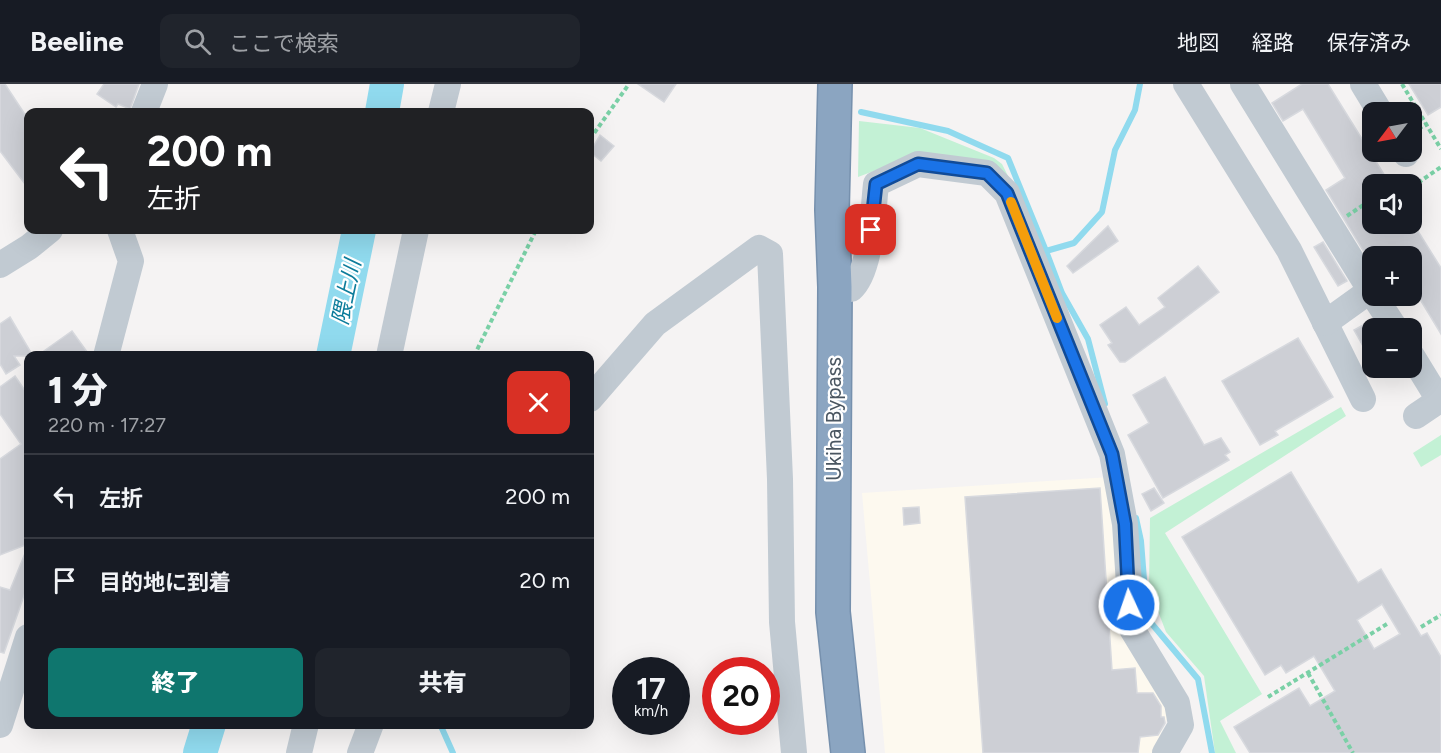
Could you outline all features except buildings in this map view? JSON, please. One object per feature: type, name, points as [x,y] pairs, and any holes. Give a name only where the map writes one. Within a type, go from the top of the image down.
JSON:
[{"type":"highway","name":"Ukiha Bypass","points":[[835,84],[832,210],[835,287],[833,612],[848,753]]},
{"type":"street","points":[[146,108],[155,84]]},
{"type":"street","points":[[442,108],[448,84]]},
{"type":"street","points":[[1186,84],[1289,250],[1362,399]]},
{"type":"street","points":[[1363,84],[1374,102]]},
{"type":"street","points":[[1251,87],[1362,275]]},
{"type":"street","points":[[835,287],[851,289],[860,281],[871,230],[876,184],[918,164],[987,173],[1007,193],[1112,454],[1125,524],[1132,629],[1177,703],[1181,725],[1165,753]]},
{"type":"street","points":[[0,265],[45,234]]},
{"type":"street","points":[[107,351],[131,261],[121,234]]},
{"type":"street","points":[[390,351],[415,234]]},
{"type":"street","points":[[594,394],[655,324],[759,248],[770,254],[778,398],[782,622],[794,753]]},
{"type":"street","points":[[1325,323],[1362,300]]},
{"type":"street","points":[[1416,416],[1440,399],[1422,371]]},
{"type":"street","points":[[0,725],[24,650]]},
{"type":"street","points":[[299,753],[305,729]]},
{"type":"street","points":[[360,753],[369,729]]},
{"type":"path","points":[[594,133],[629,84]]},
{"type":"path","points":[[1402,84],[1441,149]]},
{"type":"path","points":[[1422,129],[1426,124]]},
{"type":"path","points":[[1422,180],[1441,167]]},
{"type":"path","points":[[1332,227],[1362,206]]},
{"type":"path","points":[[476,351],[534,234]]},
{"type":"path","points":[[1421,627],[1441,615]]},
{"type":"path","points":[[1268,697],[1387,624]]},
{"type":"path","points":[[1308,673],[1353,753]]},
{"type":"shaded area","points":[[1111,477],[1128,638],[1166,695],[1168,715],[1153,753],[885,753],[862,493]]},
{"type":"green space","points":[[859,121],[920,128],[994,158],[1002,164],[1019,198],[911,157],[858,177]]},
{"type":"green space","points":[[1341,407],[1346,416],[1165,533],[1262,694],[1220,721],[1236,753],[1215,753],[1204,676],[1166,632],[1149,588],[1150,518]]},
{"type":"green space","points":[[1441,435],[1441,455],[1421,467],[1413,453]]},
{"type":"waterway","name":"隈上川","points":[[383,108],[387,84]]},
{"type":"waterway","points":[[1105,404],[1088,339],[1062,293],[1046,251],[1074,243],[1102,212],[1115,150],[1135,110],[1140,84]]},
{"type":"waterway","points":[[861,112],[948,131],[1008,158],[1046,251]]},
{"type":"waterway","name":"隈上川","points":[[334,351],[358,234]]},
{"type":"waterway","points":[[1136,518],[1141,541],[1147,618],[1198,679],[1212,753]]},
{"type":"waterway","name":"隈上川","points":[[200,753],[207,729]]},
{"type":"waterway","points":[[442,729],[453,753]]},
{"type":"slow traffic","points":[[1011,202],[1057,318]]},
{"type":"route","points":[[871,230],[876,184],[918,164],[987,173],[1007,193],[1112,454],[1125,524],[1129,605]]}]
